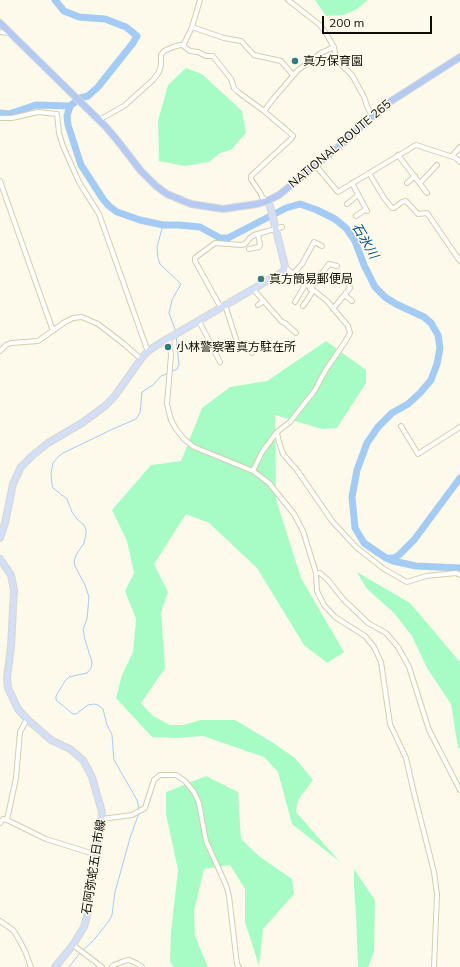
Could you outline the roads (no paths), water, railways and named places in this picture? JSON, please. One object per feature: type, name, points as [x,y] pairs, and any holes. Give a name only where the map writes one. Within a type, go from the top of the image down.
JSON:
[{"type":"highway","name":"NATIONAL ROUTE 265","points":[[0,23],[99,120],[148,179],[167,194],[190,204],[223,209],[268,203],[316,166],[372,116],[394,99],[460,57]]},
{"type":"main road","points":[[0,538],[5,523],[13,484],[21,467],[33,455],[48,443],[82,424],[105,406],[114,397],[148,352],[169,338],[282,273],[286,268],[268,203]]},
{"type":"main road","name":"石阿弥蛇五日市線","points":[[0,559],[11,575],[14,590],[11,647],[7,678],[8,688],[18,709],[27,719],[52,740],[70,749],[84,760],[92,777],[101,806],[101,830],[94,854],[87,916],[81,933],[55,967]]},
{"type":"street","points":[[182,46],[192,27],[200,0]]},
{"type":"street","points":[[288,0],[320,25],[331,40],[338,64],[352,75],[372,116]]},
{"type":"street","points":[[192,27],[224,38],[241,41],[254,55],[280,61],[293,75]]},
{"type":"street","points":[[0,32],[10,33]]},
{"type":"street","points":[[99,120],[124,106],[153,80],[159,72],[161,55],[164,51],[173,47],[182,46],[190,51],[198,52],[206,56],[213,56],[230,79],[234,88],[293,136],[251,176],[251,179],[262,198],[268,203]]},
{"type":"street","points":[[264,112],[293,75],[321,53],[334,47]]},
{"type":"street","points":[[0,118],[12,118],[38,112],[57,114],[59,133],[63,146],[79,182],[99,214],[148,352]]},
{"type":"street","points":[[316,166],[338,192],[416,145],[452,156],[460,162]]},
{"type":"street","points":[[452,156],[460,146]]},
{"type":"street","points":[[398,155],[427,193]]},
{"type":"street","points":[[420,183],[436,165]]},
{"type":"street","points":[[369,172],[384,198],[392,208],[406,201],[418,214],[427,213],[460,261]]},
{"type":"street","points":[[407,183],[415,176]]},
{"type":"street","points":[[0,181],[53,331]]},
{"type":"street","points":[[352,183],[367,210],[356,216]]},
{"type":"street","points":[[347,204],[358,195]]},
{"type":"street","points":[[252,353],[249,344],[246,343],[238,345],[223,307],[195,261],[195,258],[215,243],[241,245],[258,234],[282,227]]},
{"type":"street","points":[[249,249],[259,247],[258,234]]},
{"type":"street","points":[[293,274],[302,264],[314,242],[322,246]]},
{"type":"street","points":[[302,306],[329,264],[337,266]]},
{"type":"street","points":[[253,471],[262,452],[277,432],[290,422],[315,390],[325,371],[346,342],[350,333],[348,326],[327,302],[286,268]]},
{"type":"street","points":[[295,302],[305,285]]},
{"type":"street","points":[[333,309],[350,288],[349,285]]},
{"type":"street","points":[[253,289],[282,322],[296,333]]},
{"type":"street","points":[[345,295],[352,302]]},
{"type":"street","points":[[258,305],[264,301]]},
{"type":"street","points":[[0,351],[6,345],[11,343],[38,341],[73,318],[82,317],[98,324],[124,344],[141,360]]},
{"type":"street","points":[[200,321],[220,362]]},
{"type":"street","points":[[169,338],[171,355],[167,404],[171,420],[176,429],[184,439],[194,447],[253,471],[269,483],[294,514],[302,530],[316,573],[317,591],[324,605],[335,617],[365,636],[374,647],[381,662],[390,724],[406,758],[412,789],[434,872],[437,894],[434,967]]},
{"type":"street","points":[[401,426],[418,454],[460,427]]},
{"type":"street","points":[[277,432],[283,454],[297,470],[332,521],[356,547],[384,569],[407,582],[426,576],[456,573],[460,575]]},
{"type":"street","points":[[316,573],[320,573],[328,580],[343,599],[368,623],[386,633],[398,647],[409,667],[430,730],[460,790]]},
{"type":"street","points":[[7,820],[16,778],[20,732],[27,719]]},
{"type":"street","points":[[102,819],[132,815],[145,808],[154,780],[160,774],[176,775],[185,781],[194,792],[199,803],[206,841],[228,890],[233,919],[237,964],[239,967]]},
{"type":"street","points":[[0,823],[3,819],[7,820],[46,839],[94,854]]},
{"type":"street","points":[[0,921],[13,930],[25,951],[31,967]]},
{"type":"street","points":[[73,945],[102,967]]},
{"type":"street","points":[[112,967],[129,960],[142,967]]},
{"type":"waterway","name":"石氷川","points":[[55,0],[64,11],[79,17],[105,19],[126,27],[137,36],[98,87],[88,96],[80,98],[70,106],[67,116],[68,125],[81,165],[109,206],[117,212],[140,220],[163,225],[200,227],[220,238],[228,238],[286,208],[300,204],[317,210],[335,219],[346,228],[355,241],[364,265],[375,287],[385,297],[396,304],[424,317],[431,323],[438,335],[440,348],[437,364],[431,380],[420,393],[408,404],[392,413],[378,427],[367,443],[357,470],[352,497],[355,528],[364,543],[393,561],[416,566],[460,568]]},
{"type":"waterway","points":[[0,113],[9,114],[36,105],[70,106]]},
{"type":"waterway","points":[[163,225],[157,247],[158,258],[160,264],[181,284],[172,300],[169,313],[176,332]]},
{"type":"waterway","points":[[171,372],[177,369],[179,365],[176,335]]},
{"type":"waterway","points":[[139,808],[137,800],[114,760],[112,735],[107,725],[103,709],[94,704],[88,705],[76,714],[73,714],[56,700],[56,696],[65,681],[69,677],[87,673],[91,668],[92,662],[83,629],[87,619],[89,597],[74,562],[76,555],[84,543],[86,530],[84,525],[72,512],[67,499],[53,488],[51,474],[53,463],[63,453],[136,419],[140,413],[142,392],[153,385],[161,376],[169,373]]},
{"type":"waterway","name":"石氷川","points":[[388,558],[394,558],[399,555],[414,540],[460,478]]},
{"type":"waterway","points":[[82,951],[93,941],[112,915],[115,892],[130,838],[139,813]]},
{"type":"waterway","points":[[69,967],[80,953]]},
{"type":"place","name":"真方保育園","points":[[295,61]]},
{"type":"place","name":"真方簡易郵便局","points":[[261,279]]},
{"type":"place","name":"小林警察署真方駐在所","points":[[168,347]]}]
